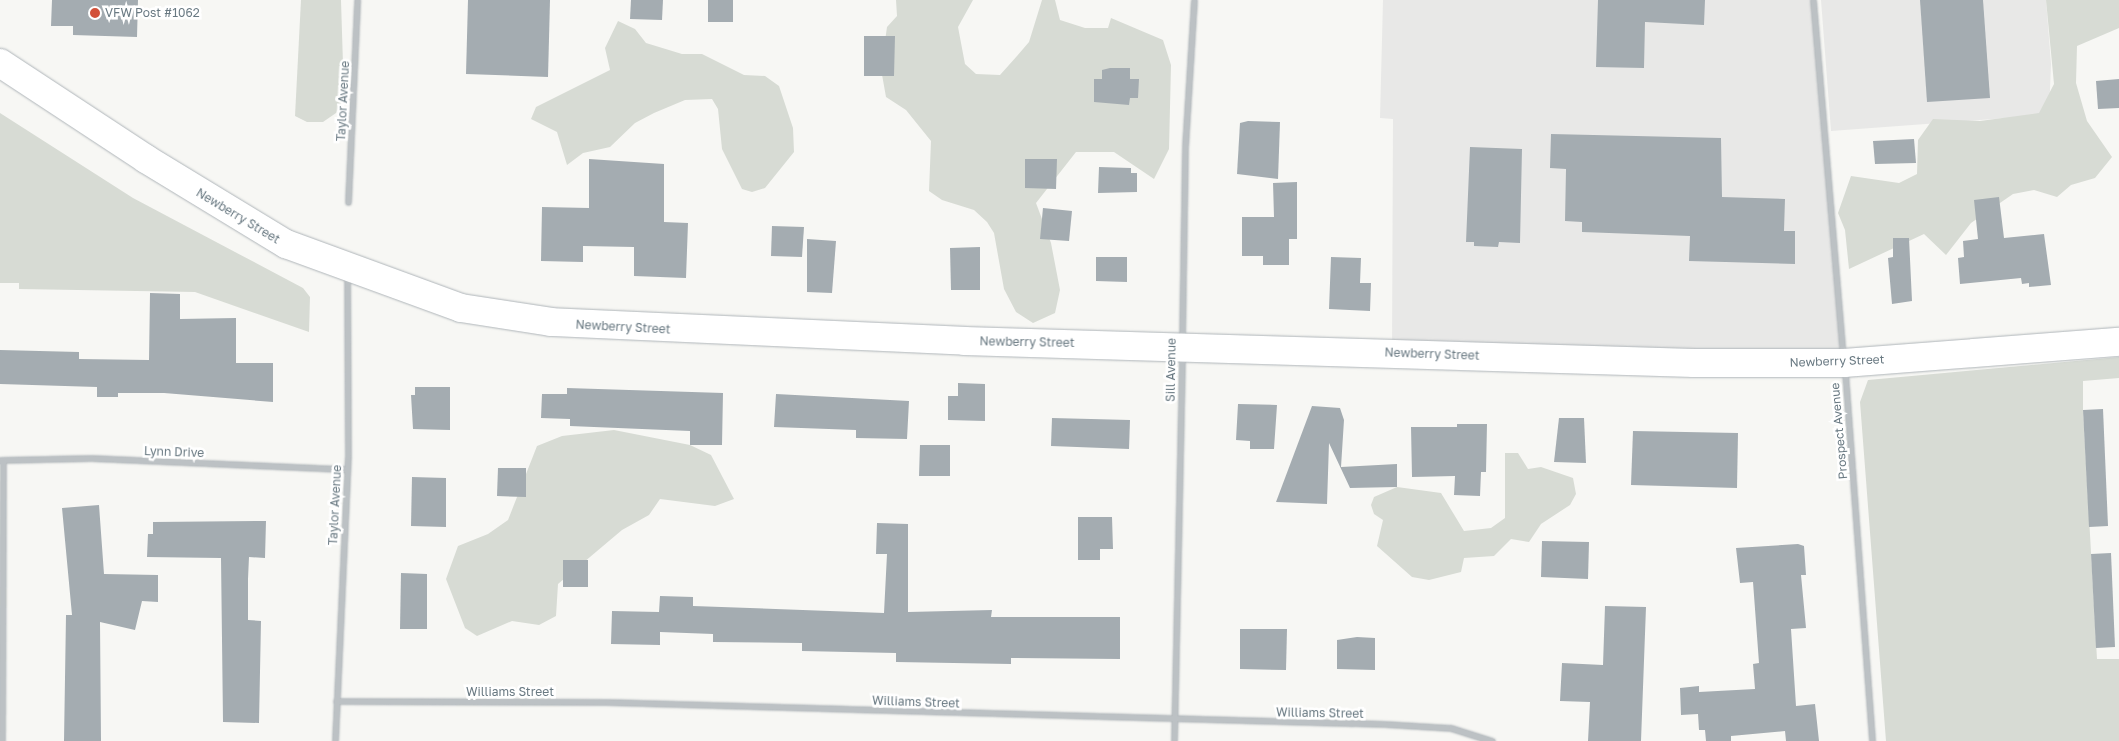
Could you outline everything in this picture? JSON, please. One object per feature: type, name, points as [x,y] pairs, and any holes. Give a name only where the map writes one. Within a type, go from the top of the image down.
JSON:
[{"type":"street","name":"Taylor Avenue","points":[[348,202],[357,0]]},
{"type":"street","name":"Sill Avenue","points":[[1174,741],[1182,346],[1182,228],[1194,0]]},
{"type":"street","name":"Prospect Avenue","points":[[1813,0],[1844,363],[1872,741]]},
{"type":"street","name":"Newberry Street","points":[[0,63],[263,232],[347,269],[461,308],[585,326],[1694,364],[1844,363],[2119,342]]},
{"type":"street","name":"Taylor Avenue","points":[[335,741],[347,469],[347,269]]},
{"type":"street","name":"Lynn Drive","points":[[1,460],[90,458],[347,469]]},
{"type":"street","points":[[1,460],[2,741]]},
{"type":"street","name":"Williams Street","points":[[336,701],[607,702],[1026,717],[1174,718],[1431,726],[1473,733],[1492,741]]},
{"type":"shaded area","points":[[301,0],[341,0],[344,97],[336,113],[323,122],[307,122],[295,116]]},
{"type":"shaded area","points":[[896,0],[973,0],[958,27],[965,64],[976,74],[1000,75],[1017,56],[1029,42],[1042,0],[1055,0],[1060,20],[1085,28],[1108,28],[1111,18],[1163,40],[1171,65],[1169,149],[1154,179],[1114,152],[1076,152],[1036,203],[1051,243],[1060,290],[1055,313],[1033,323],[1016,312],[1004,289],[994,233],[987,222],[974,210],[942,200],[929,191],[931,141],[906,110],[886,97],[881,69],[887,27],[897,16]]},
{"type":"shaded area","points":[[1383,0],[1813,0],[1844,363],[1392,352],[1393,119],[1380,118]]},
{"type":"shaded area","points":[[1821,0],[2046,0],[2051,64],[2049,115],[1831,131]]},
{"type":"shaded area","points":[[2046,0],[2119,0],[2119,28],[2077,46],[2076,83],[2087,121],[2112,157],[2095,178],[2071,185],[2057,197],[2034,190],[2013,194],[1971,223],[1946,255],[1924,234],[1849,269],[1845,230],[1838,213],[1851,176],[1899,183],[1917,174],[1918,140],[1933,119],[1980,121],[2039,113],[2054,84]]},
{"type":"shaded area","points":[[618,21],[635,29],[646,43],[682,54],[702,54],[744,75],[765,76],[779,86],[793,128],[794,152],[765,188],[752,192],[742,189],[722,149],[718,109],[712,99],[685,100],[654,113],[635,123],[610,147],[583,153],[567,165],[557,132],[531,119],[536,107],[610,70],[605,48]]},
{"type":"shaded area","points":[[0,113],[133,198],[303,288],[310,297],[309,332],[195,292],[19,289],[19,283],[0,283]]},
{"type":"shaded area","points":[[2119,357],[2119,378],[2083,381],[2083,410],[2097,659],[2119,659],[2119,741],[1886,741],[1860,402],[1868,380]]},
{"type":"shaded area","points":[[614,430],[690,445],[711,455],[734,499],[715,506],[660,499],[649,515],[622,530],[558,584],[556,616],[539,625],[512,621],[477,636],[465,628],[446,579],[458,546],[488,534],[508,520],[537,446],[562,436]]},
{"type":"shaded area","points":[[1505,453],[1518,453],[1528,469],[1541,467],[1573,478],[1576,494],[1570,505],[1541,524],[1529,542],[1511,539],[1494,556],[1464,558],[1461,572],[1429,580],[1412,577],[1377,546],[1383,520],[1374,514],[1371,505],[1374,497],[1397,487],[1441,493],[1464,531],[1491,528],[1505,518]]},
{"type":"building","name":"VFW Post #1062","points":[[52,0],[138,0],[137,37],[73,35],[73,26],[51,26]]},
{"type":"building","points":[[468,0],[550,0],[548,77],[466,74]]},
{"type":"building","points":[[631,0],[663,0],[662,20],[630,19]]},
{"type":"building","points":[[708,0],[733,0],[733,22],[708,22]]},
{"type":"building","points":[[1598,0],[1705,0],[1704,25],[1645,22],[1644,68],[1596,67]]},
{"type":"building","points":[[1920,0],[1983,0],[1990,98],[1927,102]]},
{"type":"building","points":[[864,36],[895,36],[894,76],[864,76]]},
{"type":"building","points":[[1130,68],[1130,79],[1139,79],[1138,98],[1130,98],[1129,105],[1094,102],[1094,79],[1102,79],[1102,70]]},
{"type":"building","points":[[2119,79],[2119,108],[2098,109],[2096,81]]},
{"type":"building","points":[[1248,121],[1280,122],[1278,179],[1237,174],[1240,123]]},
{"type":"building","points":[[1551,134],[1721,138],[1722,197],[1785,199],[1784,231],[1795,231],[1795,264],[1689,261],[1690,236],[1582,232],[1582,222],[1565,221],[1566,169],[1550,168]]},
{"type":"building","points":[[1914,139],[1916,163],[1875,164],[1873,141]]},
{"type":"building","points":[[1470,147],[1522,149],[1520,243],[1499,242],[1498,247],[1474,246],[1474,242],[1466,242]]},
{"type":"building","points":[[589,159],[664,164],[664,222],[688,223],[686,278],[634,276],[634,247],[583,246],[583,262],[541,261],[542,207],[589,208]]},
{"type":"building","points":[[1025,159],[1057,159],[1056,189],[1025,188]]},
{"type":"building","points":[[1099,167],[1131,168],[1131,173],[1137,173],[1137,192],[1098,193]]},
{"type":"building","points":[[1297,182],[1297,239],[1289,239],[1289,265],[1263,265],[1263,256],[1242,256],[1242,217],[1274,217],[1273,183]]},
{"type":"building","points":[[1999,197],[2004,238],[2044,234],[2051,285],[2029,287],[2029,283],[2022,284],[2021,278],[1960,284],[1958,258],[1964,257],[1963,241],[1978,239],[1974,200]]},
{"type":"building","points":[[1043,208],[1072,211],[1069,241],[1040,239]]},
{"type":"building","points":[[772,226],[804,227],[802,257],[771,256]]},
{"type":"building","points":[[1893,238],[1909,238],[1912,301],[1892,304],[1888,258],[1893,257]]},
{"type":"building","points":[[807,239],[836,241],[832,293],[807,292]]},
{"type":"building","points":[[980,247],[980,290],[951,290],[950,248]]},
{"type":"building","points":[[1096,257],[1127,257],[1127,282],[1096,281]]},
{"type":"building","points":[[1331,257],[1361,258],[1360,283],[1371,283],[1370,311],[1329,309]]},
{"type":"building","points":[[150,293],[180,294],[180,319],[236,318],[236,363],[273,363],[273,402],[164,393],[118,393],[118,397],[97,397],[97,387],[0,384],[0,350],[79,352],[79,359],[149,360]]},
{"type":"building","points":[[958,383],[985,384],[985,421],[948,420],[948,396],[958,396]]},
{"type":"building","points":[[415,387],[450,387],[450,430],[413,429],[411,395],[415,395]]},
{"type":"building","points":[[567,388],[723,393],[722,445],[690,445],[690,431],[570,426],[570,419],[541,418],[542,394],[567,394]]},
{"type":"building","points":[[776,394],[909,401],[907,439],[856,438],[856,430],[774,427]]},
{"type":"building","points":[[1238,404],[1277,405],[1274,449],[1250,449],[1250,441],[1236,440]]},
{"type":"building","points":[[1312,406],[1340,408],[1344,420],[1341,467],[1397,464],[1397,487],[1350,488],[1329,443],[1327,504],[1276,502]]},
{"type":"building","points":[[2103,409],[2108,526],[2089,527],[2083,410]]},
{"type":"building","points":[[1052,418],[1130,420],[1129,449],[1051,446]]},
{"type":"building","points":[[1559,418],[1584,418],[1586,463],[1554,462]]},
{"type":"building","points":[[1457,424],[1487,424],[1486,472],[1481,472],[1480,496],[1454,495],[1455,476],[1412,477],[1411,427],[1457,427]]},
{"type":"building","points":[[1633,431],[1738,433],[1737,488],[1631,485]]},
{"type":"building","points":[[920,445],[950,445],[950,476],[919,476]]},
{"type":"building","points":[[498,468],[526,468],[526,497],[497,496]]},
{"type":"building","points":[[412,477],[446,478],[446,527],[411,526]]},
{"type":"building","points":[[99,505],[104,574],[158,575],[158,602],[142,601],[135,630],[100,622],[101,741],[64,741],[66,615],[72,615],[62,508]]},
{"type":"building","points":[[1078,517],[1112,517],[1113,549],[1100,549],[1100,560],[1078,560]]},
{"type":"building","points":[[266,521],[265,558],[249,557],[248,579],[248,620],[261,621],[259,723],[223,722],[221,558],[147,557],[148,534],[153,534],[153,522]]},
{"type":"building","points":[[877,523],[908,524],[908,612],[992,610],[991,617],[1120,617],[1120,659],[1011,658],[1011,664],[896,662],[896,653],[802,651],[802,643],[713,642],[713,634],[660,632],[660,645],[611,644],[612,611],[659,612],[660,596],[693,597],[693,606],[884,613],[887,554],[876,554]]},
{"type":"building","points":[[1542,541],[1589,542],[1588,579],[1541,577]]},
{"type":"building","points":[[1798,544],[1804,546],[1806,575],[1801,575],[1806,628],[1791,629],[1796,706],[1815,704],[1819,741],[1786,741],[1785,731],[1731,736],[1731,741],[1706,741],[1705,730],[1699,730],[1698,714],[1681,715],[1680,688],[1699,686],[1699,692],[1755,689],[1753,664],[1759,663],[1753,582],[1740,583],[1736,548]]},
{"type":"building","points":[[2111,553],[2115,647],[2096,648],[2091,554]]},
{"type":"building","points":[[563,560],[588,560],[588,587],[563,587]]},
{"type":"building","points":[[401,573],[427,574],[427,629],[400,629]]},
{"type":"building","points":[[1605,606],[1646,607],[1641,741],[1588,741],[1590,702],[1560,701],[1562,663],[1603,665]]},
{"type":"building","points":[[1240,629],[1287,629],[1286,670],[1240,669]]},
{"type":"building","points":[[1357,637],[1375,638],[1375,670],[1337,669],[1337,640]]},
{"type":"place","name":"VFW Post #1062","points":[[95,13]]}]
